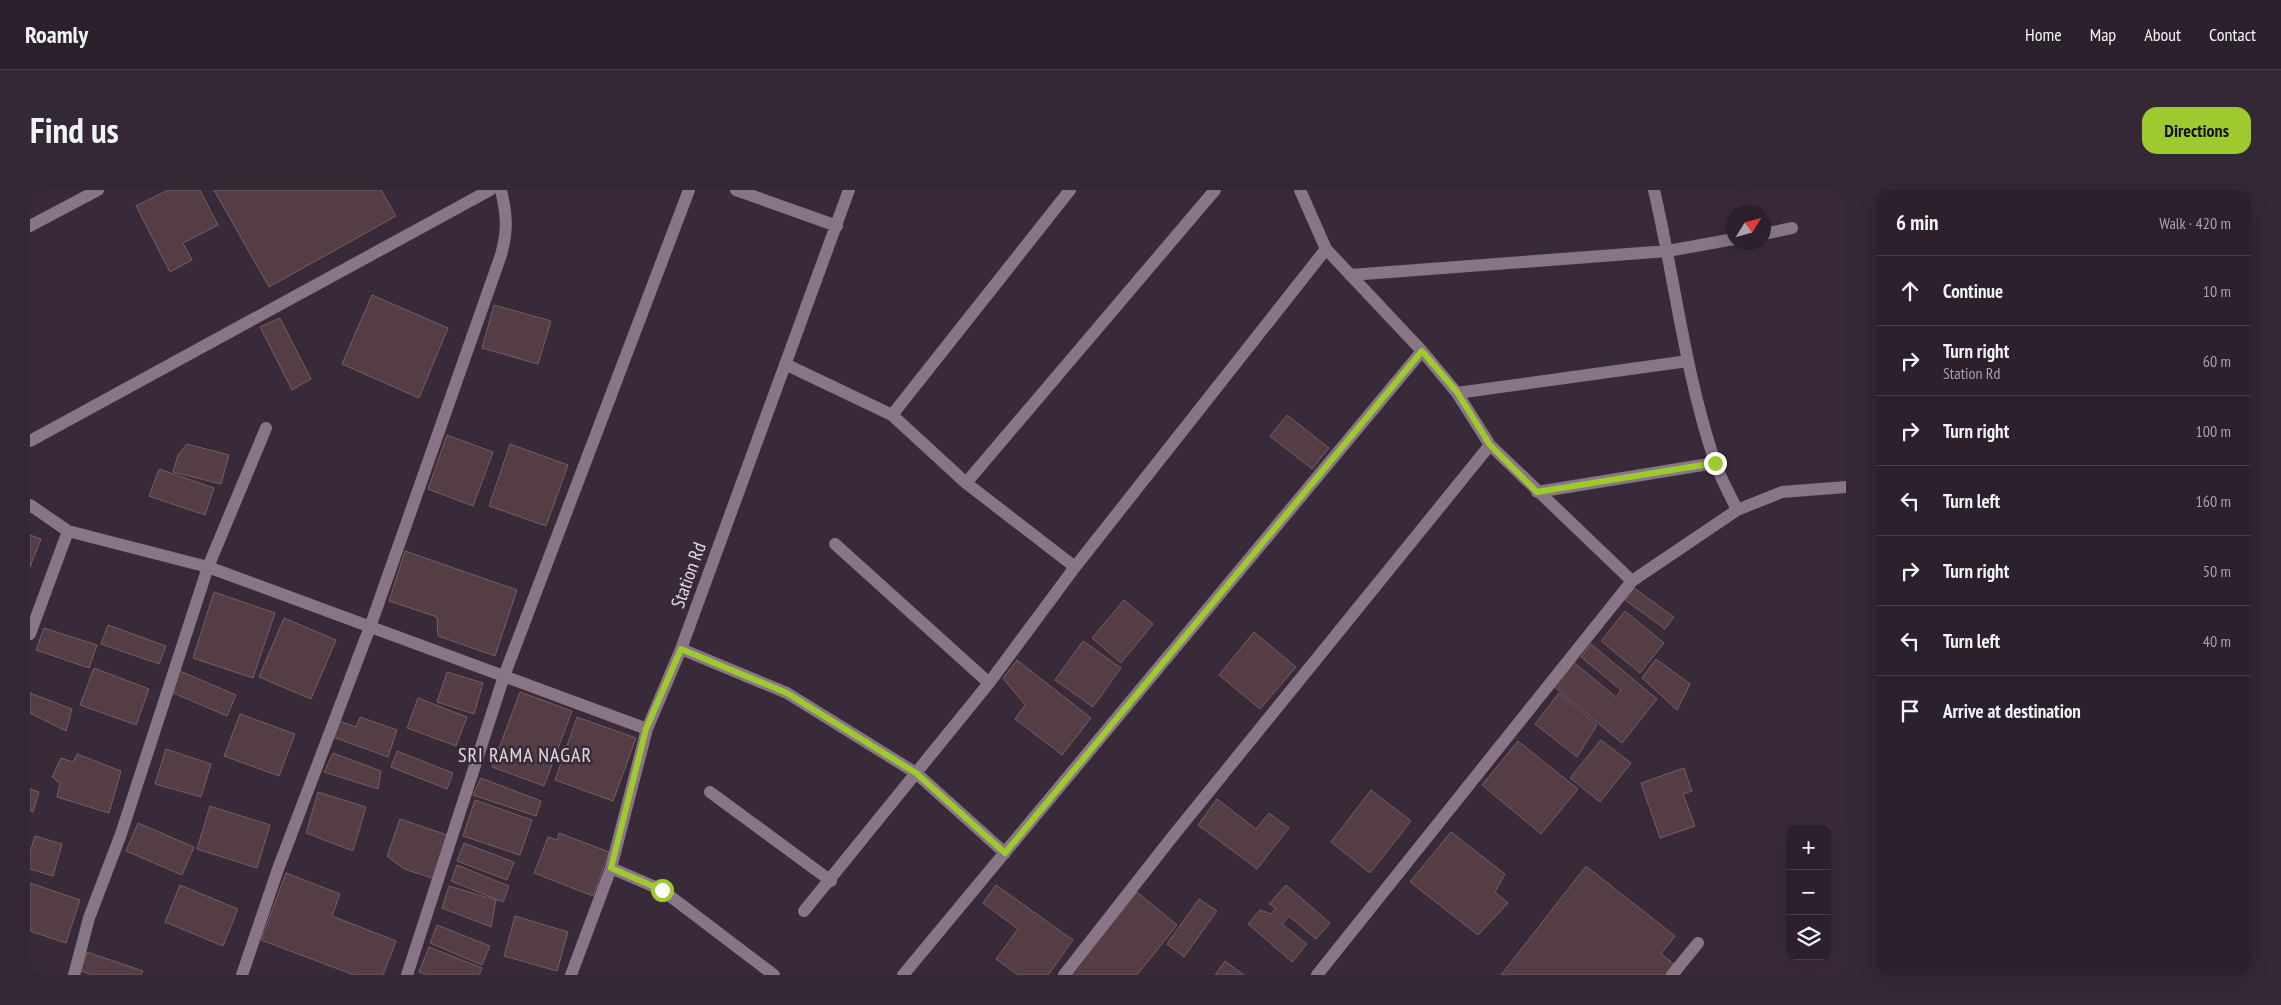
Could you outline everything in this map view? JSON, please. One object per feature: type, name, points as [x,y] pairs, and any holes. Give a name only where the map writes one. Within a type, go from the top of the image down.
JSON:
[{"type":"street","points":[[30,226],[98,190]]},
{"type":"street","points":[[30,440],[490,190]]},
{"type":"street","points":[[242,975],[278,869],[370,627],[501,256],[507,230],[506,210],[501,190]]},
{"type":"street","points":[[408,975],[504,676],[689,190]]},
{"type":"street","points":[[736,190],[837,226]]},
{"type":"street","name":"Station Rd","points":[[572,975],[611,868],[646,729],[681,649],[849,190]]},
{"type":"street","points":[[892,415],[1070,190]]},
{"type":"street","points":[[966,482],[1215,190]]},
{"type":"street","points":[[1300,190],[1326,249],[1422,351],[1457,392],[1490,445],[1632,581]]},
{"type":"street","points":[[1654,190],[1668,251],[1688,361],[1715,463],[1737,510]]},
{"type":"street","points":[[1771,232],[1792,228]]},
{"type":"street","points":[[1350,275],[1668,251],[1726,240]]},
{"type":"street","points":[[804,911],[831,881],[989,683],[1075,567],[1326,249]]},
{"type":"street","points":[[903,975],[1422,351]]},
{"type":"street","points":[[1457,392],[1688,361]]},
{"type":"street","points":[[785,364],[892,415],[966,482],[1075,567]]},
{"type":"street","points":[[74,975],[89,918],[121,834],[208,567],[266,428]]},
{"type":"street","points":[[1064,975],[1173,836],[1490,445]]},
{"type":"street","points":[[1537,492],[1715,463]]},
{"type":"street","points":[[1317,975],[1632,581],[1737,510],[1782,492],[1846,487]]},
{"type":"street","points":[[30,505],[68,531],[208,567],[646,729]]},
{"type":"street","points":[[30,634],[68,531]]},
{"type":"street","points":[[835,544],[989,683]]},
{"type":"street","points":[[681,649],[787,693],[916,773],[1005,853]]},
{"type":"street","points":[[710,792],[831,881]]},
{"type":"street","points":[[611,868],[662,890],[774,975]]},
{"type":"street","points":[[1672,975],[1698,943]]},
{"type":"building","points":[[168,190],[200,190],[218,225],[183,243],[192,260],[170,272],[136,206]]},
{"type":"building","points":[[214,190],[381,190],[396,216],[269,287]]},
{"type":"building","points":[[372,295],[448,328],[419,398],[342,364]]},
{"type":"building","points":[[494,305],[551,321],[538,364],[482,348]]},
{"type":"building","points":[[280,318],[311,379],[292,390],[260,327]]},
{"type":"building","points":[[1287,415],[1329,448],[1312,469],[1270,436]]},
{"type":"building","points":[[447,435],[493,452],[473,506],[428,489]]},
{"type":"building","points":[[187,444],[229,455],[221,484],[173,472],[178,455]]},
{"type":"building","points":[[510,444],[568,465],[546,526],[489,506]]},
{"type":"building","points":[[159,469],[214,488],[205,515],[149,496]]},
{"type":"building","points":[[30,535],[41,539],[30,567]]},
{"type":"building","points":[[405,551],[517,590],[495,656],[438,636],[437,617],[389,601]]},
{"type":"building","points":[[1634,588],[1674,617],[1665,629],[1625,600]]},
{"type":"building","points":[[214,592],[275,613],[253,678],[193,658]]},
{"type":"building","points":[[1124,600],[1153,624],[1121,663],[1092,638]]},
{"type":"building","points":[[1625,611],[1664,643],[1640,673],[1601,641]]},
{"type":"building","points":[[284,618],[336,640],[311,699],[259,677]]},
{"type":"building","points":[[108,625],[166,646],[159,664],[101,644]]},
{"type":"building","points":[[44,628],[97,645],[89,668],[36,650]]},
{"type":"building","points":[[1254,632],[1296,667],[1260,709],[1219,675]]},
{"type":"building","points":[[1083,641],[1121,668],[1093,707],[1055,680]]},
{"type":"building","points":[[1591,644],[1657,699],[1622,743],[1552,685],[1572,661],[1616,697],[1621,690],[1581,657]]},
{"type":"building","points":[[1656,659],[1690,684],[1677,710],[1642,678]]},
{"type":"building","points":[[1017,660],[1091,718],[1062,755],[1015,719],[1025,705],[1003,678]]},
{"type":"building","points":[[94,668],[149,689],[136,725],[80,705]]},
{"type":"building","points":[[180,671],[236,695],[227,716],[171,692]]},
{"type":"building","points":[[447,672],[483,683],[474,714],[437,702]]},
{"type":"building","points":[[520,692],[572,711],[544,786],[492,767]]},
{"type":"building","points":[[30,693],[72,709],[66,731],[30,713]]},
{"type":"building","points":[[1559,693],[1597,725],[1577,757],[1535,724]]},
{"type":"building","points":[[418,698],[467,717],[456,746],[407,728]]},
{"type":"building","points":[[240,714],[295,734],[279,776],[224,756]]},
{"type":"building","points":[[360,717],[397,730],[388,757],[333,737],[339,721],[356,727]]},
{"type":"building","points":[[577,717],[636,738],[613,801],[555,780]]},
{"type":"building","points":[[1601,740],[1631,763],[1600,802],[1570,778]]},
{"type":"building","points":[[1518,741],[1578,789],[1541,834],[1482,785]]},
{"type":"building","points":[[166,749],[211,764],[201,797],[155,784]]},
{"type":"building","points":[[397,751],[453,773],[447,789],[391,767]]},
{"type":"building","points":[[333,753],[381,771],[378,789],[324,772]]},
{"type":"building","points":[[77,754],[121,771],[109,813],[57,797],[60,783],[52,777],[61,758],[73,762]]},
{"type":"building","points":[[1684,768],[1692,791],[1683,794],[1695,826],[1660,838],[1641,783]]},
{"type":"building","points":[[481,778],[541,801],[536,816],[473,795]]},
{"type":"building","points":[[30,789],[39,792],[33,812],[30,811]]},
{"type":"building","points":[[1371,790],[1411,821],[1370,873],[1331,842]]},
{"type":"building","points":[[318,792],[366,807],[353,851],[306,833]]},
{"type":"building","points":[[1217,799],[1256,829],[1269,813],[1289,828],[1257,869],[1198,825]]},
{"type":"building","points":[[475,800],[532,820],[520,855],[463,836]]},
{"type":"building","points":[[210,806],[270,825],[257,868],[197,849]]},
{"type":"building","points":[[400,819],[453,837],[438,880],[404,869],[387,856]]},
{"type":"building","points":[[138,823],[194,847],[182,875],[126,851]]},
{"type":"building","points":[[1451,832],[1505,874],[1495,892],[1508,903],[1478,935],[1410,882]]},
{"type":"building","points":[[559,833],[609,852],[593,896],[534,873],[548,837],[557,840]]},
{"type":"building","points":[[35,836],[62,844],[53,876],[30,869],[30,852]]},
{"type":"building","points":[[464,843],[514,862],[507,880],[457,861]]},
{"type":"building","points":[[457,865],[509,886],[503,902],[451,881]]},
{"type":"building","points":[[1586,866],[1675,936],[1661,954],[1674,964],[1666,975],[1501,975]]},
{"type":"building","points":[[286,873],[340,894],[332,916],[396,941],[383,975],[354,975],[261,940]]},
{"type":"building","points":[[30,883],[80,900],[66,943],[30,931]]},
{"type":"building","points":[[180,885],[238,909],[223,946],[165,922]]},
{"type":"building","points":[[996,885],[1073,940],[1048,975],[1018,975],[996,959],[1018,929],[983,903]]},
{"type":"building","points":[[1286,885],[1330,923],[1316,939],[1289,916],[1282,924],[1307,944],[1292,962],[1248,924],[1260,910],[1271,914],[1276,908],[1269,904]]},
{"type":"building","points":[[449,886],[496,900],[491,927],[442,908]]},
{"type":"building","points":[[1137,892],[1177,925],[1137,975],[1073,975],[1072,974]]},
{"type":"building","points":[[1199,899],[1217,911],[1184,957],[1167,944]]},
{"type":"building","points":[[515,916],[568,932],[557,971],[504,956]]},
{"type":"building","points":[[437,925],[490,946],[482,965],[430,943]]},
{"type":"building","points":[[429,947],[482,968],[479,975],[428,975],[419,972]]},
{"type":"building","points":[[87,952],[143,971],[141,975],[92,975],[81,971]]},
{"type":"building","points":[[1225,961],[1244,975],[1215,975]]},
{"type":"district","name":"SRI RAMA NAGAR","points":[[525,755]]},
{"type":"route","points":[[662,890],[611,868],[646,729],[681,649],[787,693],[916,773],[1005,853],[1422,351],[1457,392],[1490,445],[1537,492],[1715,463]]}]
